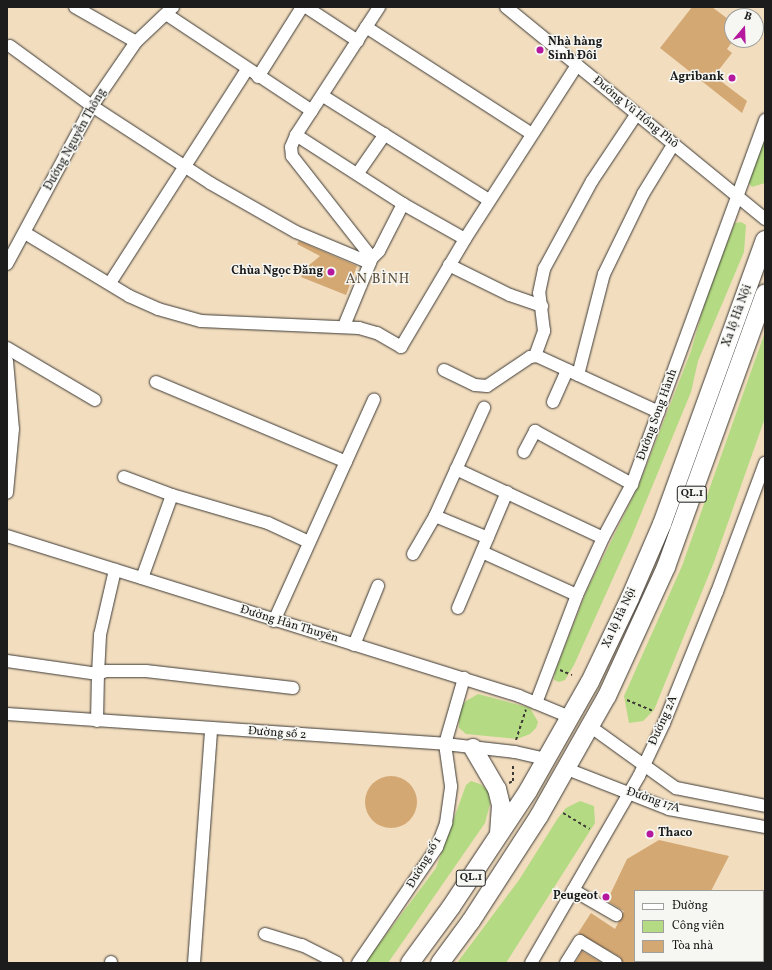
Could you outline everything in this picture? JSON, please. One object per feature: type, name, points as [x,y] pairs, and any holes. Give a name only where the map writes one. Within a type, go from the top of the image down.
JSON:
[{"type":"highway","name":"Xa lộ Hà Nội","points":[[410,963],[499,836],[546,759],[570,717],[630,598],[662,524],[765,240]]},
{"type":"highway","name":"Xa lộ Hà Nội","points":[[440,963],[471,921],[567,769],[591,727],[666,567],[765,293]]},
{"type":"highway","points":[[570,717],[591,727]]},
{"type":"highway","points":[[473,748],[498,789],[501,805],[499,836]]},
{"type":"highway","points":[[546,759],[567,769]]},
{"type":"street","points":[[75,7],[136,42]]},
{"type":"street","points":[[258,77],[302,7]]},
{"type":"street","points":[[306,7],[358,41]]},
{"type":"street","points":[[371,261],[292,156],[291,147],[296,135],[323,96],[379,7]]},
{"type":"street","name":"Đường Vũ Hồng Phô","points":[[506,7],[636,115],[765,219]]},
{"type":"street","points":[[170,11],[247,70],[312,111]]},
{"type":"street","name":"Đường Nguyễn Thông","points":[[7,264],[92,106],[136,42],[170,11]]},
{"type":"street","points":[[366,27],[532,134]]},
{"type":"street","points":[[10,46],[92,106],[185,166],[296,232],[371,261]]},
{"type":"street","points":[[25,233],[110,283],[129,296],[158,309],[201,321],[344,326],[377,334],[401,347],[489,200],[577,65]]},
{"type":"street","points":[[110,283],[247,70]]},
{"type":"street","points":[[323,96],[489,200]]},
{"type":"street","points":[[444,370],[475,385],[486,386],[535,356],[544,331],[542,306],[539,293],[544,270],[592,181],[636,115]]},
{"type":"street","name":"Đường Song Hành","points":[[531,706],[577,595],[603,538],[632,484],[765,120]]},
{"type":"street","points":[[358,173],[385,134]]},
{"type":"street","points":[[296,135],[358,173],[404,204],[465,239]]},
{"type":"street","points":[[553,402],[572,373],[604,274],[643,194],[673,144]]},
{"type":"street","points":[[344,326],[371,261],[379,251],[404,204]]},
{"type":"street","points":[[449,265],[510,295],[542,306]]},
{"type":"street","points":[[7,348],[95,400]]},
{"type":"street","points":[[535,356],[659,412]]},
{"type":"street","points":[[7,361],[13,429],[7,493]]},
{"type":"street","points":[[156,382],[346,462]]},
{"type":"street","points":[[274,620],[374,400]]},
{"type":"street","points":[[412,554],[435,516],[484,408]]},
{"type":"street","points":[[524,452],[534,431],[632,484]]},
{"type":"street","name":"Đường 2A","points":[[530,963],[629,793],[643,766],[717,592],[765,463]]},
{"type":"street","points":[[456,469],[603,538]]},
{"type":"street","points":[[124,477],[172,495],[268,523],[309,542]]},
{"type":"street","points":[[458,608],[507,492]]},
{"type":"street","points":[[142,578],[172,495]]},
{"type":"street","points":[[435,516],[488,538]]},
{"type":"street","name":"Đường Hàn Thuyên","points":[[7,536],[464,678],[531,706],[570,717]]},
{"type":"street","points":[[482,552],[577,595]]},
{"type":"street","points":[[97,721],[100,635],[115,570]]},
{"type":"street","points":[[354,645],[378,586]]},
{"type":"street","points":[[7,661],[98,674],[111,670],[131,670],[293,688]]},
{"type":"street","name":"Đường số 1","points":[[358,963],[437,847],[451,800],[451,778],[445,744],[464,678]]},
{"type":"street","name":"Đường số 2","points":[[7,714],[445,744],[515,752],[546,759]]},
{"type":"street","name":"Đường 17A","points":[[591,727],[643,766],[676,788],[765,806]]},
{"type":"street","points":[[194,963],[211,729]]},
{"type":"street","name":"Đường 17A","points":[[567,769],[670,809],[765,826]]},
{"type":"street","points":[[573,890],[616,915]]},
{"type":"street","points":[[264,934],[302,945],[337,963]]},
{"type":"street","points":[[566,963],[580,941],[616,963]]},
{"type":"path","points":[[556,669],[572,675]]},
{"type":"path","points":[[626,700],[653,712]]},
{"type":"path","points":[[516,742],[531,706]]},
{"type":"path","points":[[513,764],[513,781]]},
{"type":"path","points":[[563,813],[590,829]]},
{"type":"green space","points":[[765,126],[765,183],[752,187],[747,181]]},
{"type":"green space","points":[[741,222],[746,225],[744,252],[698,361],[691,392],[631,538],[574,665],[565,680],[559,682],[554,680],[555,672],[587,590],[639,485],[691,351],[708,292],[735,223]]},
{"type":"green space","points":[[765,332],[765,418],[714,562],[654,710],[643,721],[629,723],[624,696],[682,566]]},
{"type":"green space","points":[[478,694],[530,708],[538,722],[536,728],[530,734],[517,739],[466,734],[459,728],[459,710],[466,701]]},
{"type":"green space","points":[[471,781],[480,784],[489,791],[490,804],[485,823],[388,963],[365,963],[436,868],[466,785]]},
{"type":"green space","points":[[580,801],[594,806],[595,823],[506,963],[457,963],[519,880],[558,818],[566,808]]},
{"type":"building","points":[[692,7],[712,7],[724,16],[724,48],[728,48],[732,53],[714,76],[747,101],[742,113],[660,48]]},
{"type":"building","name":"Chùa Ngọc Đăng","points":[[299,241],[357,266],[346,295],[301,277],[308,266],[320,256],[297,244]]},
{"type":"building","points":[[386,776],[396,776],[410,783],[417,797],[417,807],[410,821],[396,828],[386,828],[376,824],[369,817],[365,807],[365,797],[369,787],[376,780]]},
{"type":"building","points":[[659,840],[729,856],[712,890],[634,890],[635,963],[623,963],[620,957],[578,933],[591,913],[615,929],[624,911],[607,901],[627,859]]},
{"type":"building","points":[[582,951],[602,963],[575,963]]},
{"type":"place","name":"Nhà hàng Sinh Đôi","points":[[540,50]]},
{"type":"place","name":"Agribank","points":[[732,78]]},
{"type":"place","name":"Chùa Ngọc Đăng","points":[[331,272]]},
{"type":"place","name":"Thaco","points":[[650,834]]},
{"type":"place","name":"Peugeot","points":[[606,897]]},
{"type":"district","name":"AN BÌNH","points":[[378,280]]}]
